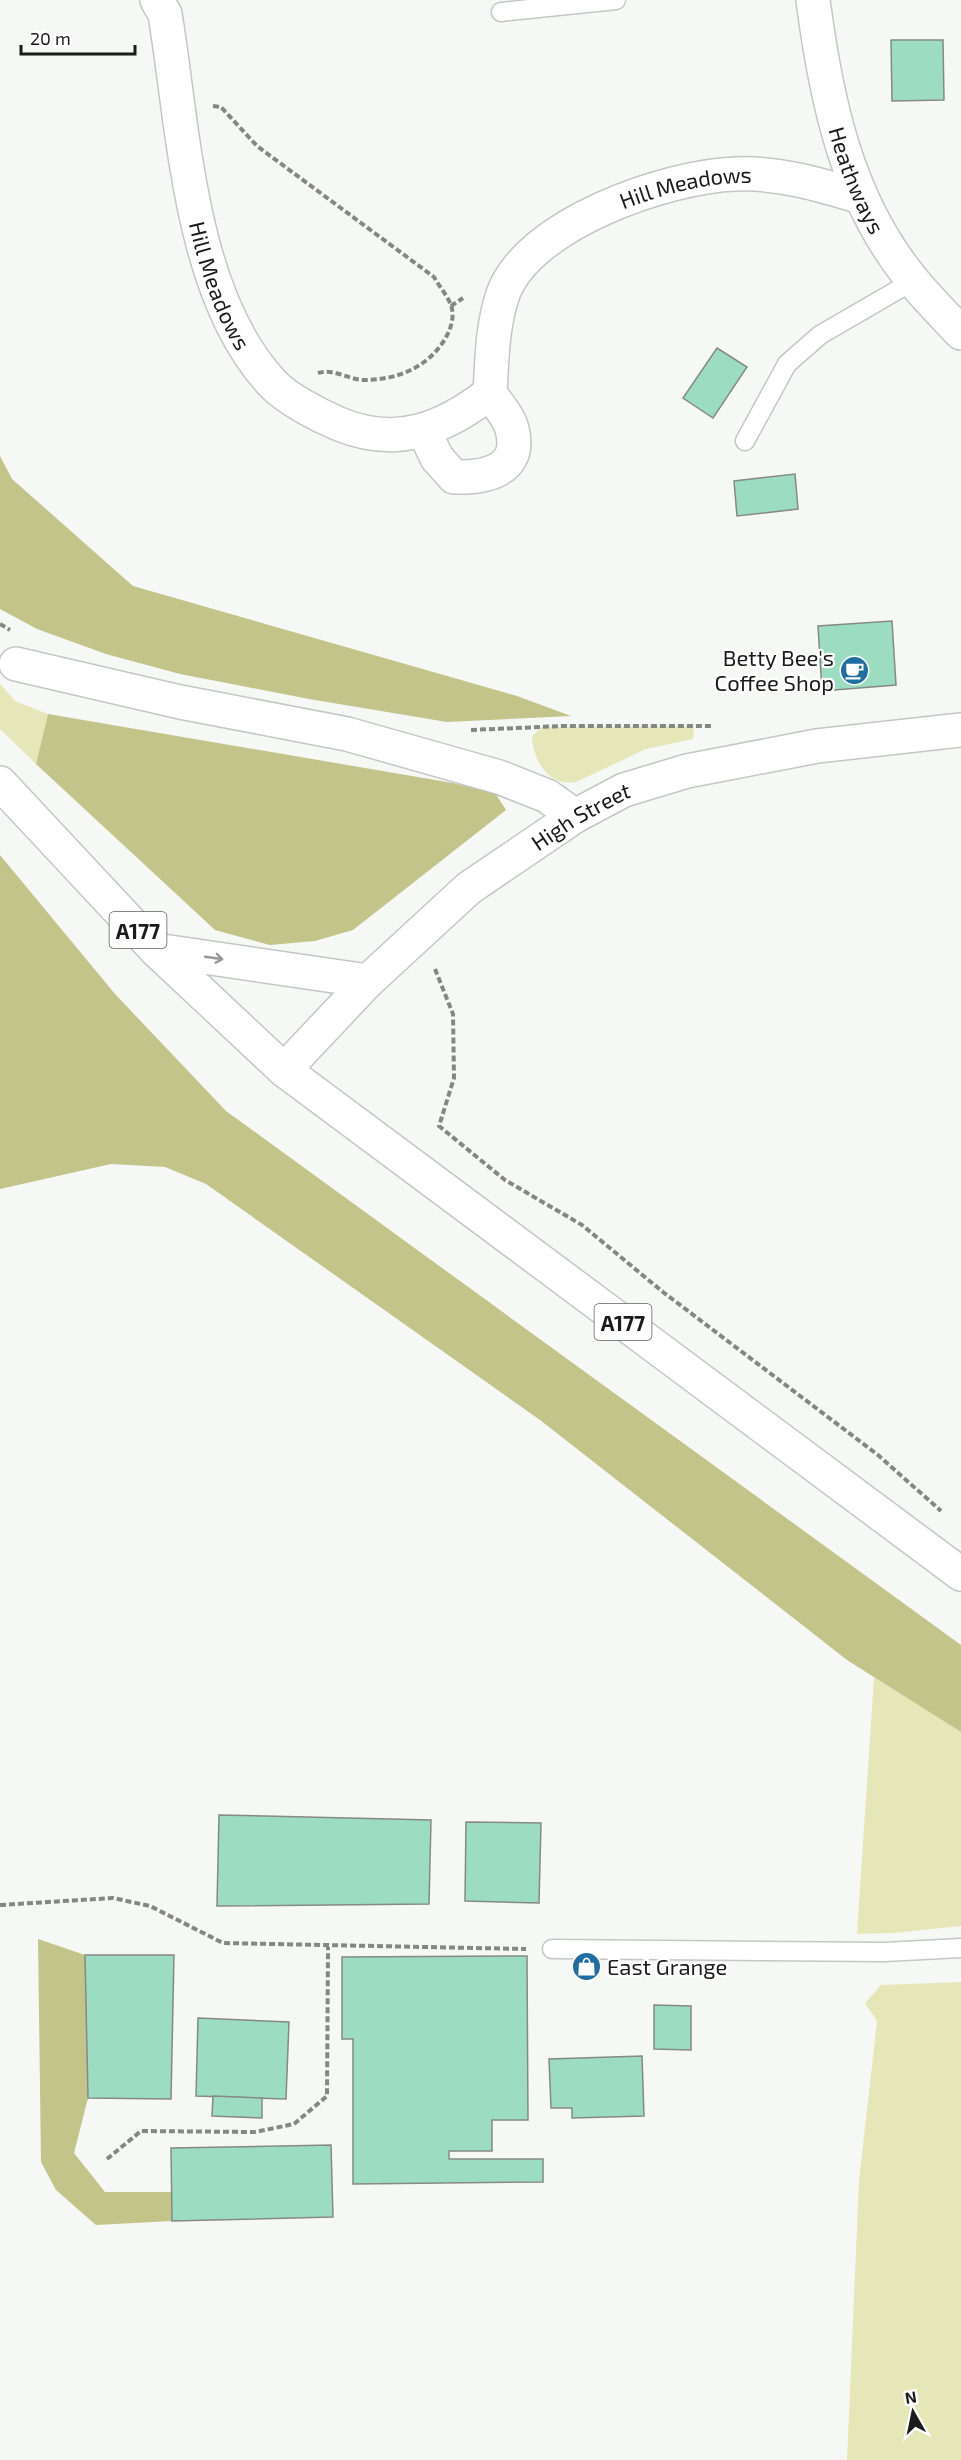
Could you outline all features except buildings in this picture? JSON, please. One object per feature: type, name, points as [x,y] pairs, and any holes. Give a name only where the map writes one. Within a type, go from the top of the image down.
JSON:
[{"type":"street","name":"Heathways","points":[[813,0],[820,59],[836,131],[861,197],[883,238],[913,281],[961,333]]},
{"type":"street","name":"Hill Meadows","points":[[165,5],[192,201],[216,286],[243,342],[274,385],[322,417],[358,432],[389,434],[424,431],[460,416],[490,393],[494,333],[503,293],[524,261],[575,221],[663,185],[736,174],[804,180],[861,197]]},
{"type":"street","points":[[424,431],[437,458],[454,477],[479,478],[502,469],[515,449],[512,427],[490,393]]},
{"type":"street","points":[[16,664],[180,702],[346,734],[499,777],[547,796],[575,816]]},
{"type":"street","name":"High Street","points":[[284,1070],[368,981],[469,888],[575,816],[624,790],[687,771],[817,746],[961,730]]},
{"type":"street","name":"A177","points":[[0,783],[156,950],[284,1070],[961,1574]]},
{"type":"street","points":[[156,950],[368,981]]},
{"type":"lane","points":[[501,12],[616,0]]},
{"type":"lane","points":[[745,441],[787,364],[820,334],[913,281]]},
{"type":"lane","points":[[552,1949],[884,1952],[961,1948]]},
{"type":"path","points":[[180,103],[221,107],[257,146],[434,277],[452,306],[452,328],[436,353],[416,368],[392,378],[364,380],[327,370],[274,385]]},
{"type":"path","points":[[470,730],[563,726],[716,726]]},
{"type":"path","points":[[408,944],[438,972],[453,1014],[454,1078],[439,1126],[505,1180],[582,1225],[663,1292],[878,1455],[944,1514]]},
{"type":"path","points":[[0,1905],[113,1898],[150,1906],[222,1943],[328,1947],[552,1949]]},
{"type":"path","points":[[107,2159],[141,2131],[255,2132],[294,2124],[327,2096],[328,1947]]},
{"type":"green space","points":[[0,456],[12,479],[133,586],[517,696],[571,716],[447,722],[180,674],[106,654],[37,629],[0,609]]},
{"type":"green space","points":[[0,684],[15,701],[48,714],[36,764],[0,729]]},
{"type":"green space","points":[[48,714],[453,783],[495,793],[506,810],[353,930],[315,941],[270,945],[215,930],[36,764]]},
{"type":"green space","points":[[694,726],[693,739],[646,749],[576,782],[558,780],[544,770],[539,763],[532,736],[542,727]]},
{"type":"green space","points":[[0,855],[115,994],[226,1111],[961,1645],[961,1732],[847,1660],[540,1420],[206,1184],[165,1167],[111,1164],[0,1189]]},
{"type":"green space","points":[[874,1677],[961,1732],[961,1926],[857,1934]]},
{"type":"green space","points":[[38,1939],[85,1955],[88,2098],[74,2153],[105,2192],[171,2192],[172,2221],[96,2225],[56,2190],[41,2162]]},
{"type":"green space","points":[[961,1982],[961,2460],[847,2460],[859,2181],[877,2021],[865,2003],[881,1985]]},
{"type":"place","name":"Betty Bee's Coffee Shop","points":[[855,670]]},
{"type":"place","name":"East Grange","points":[[586,1966]]}]
